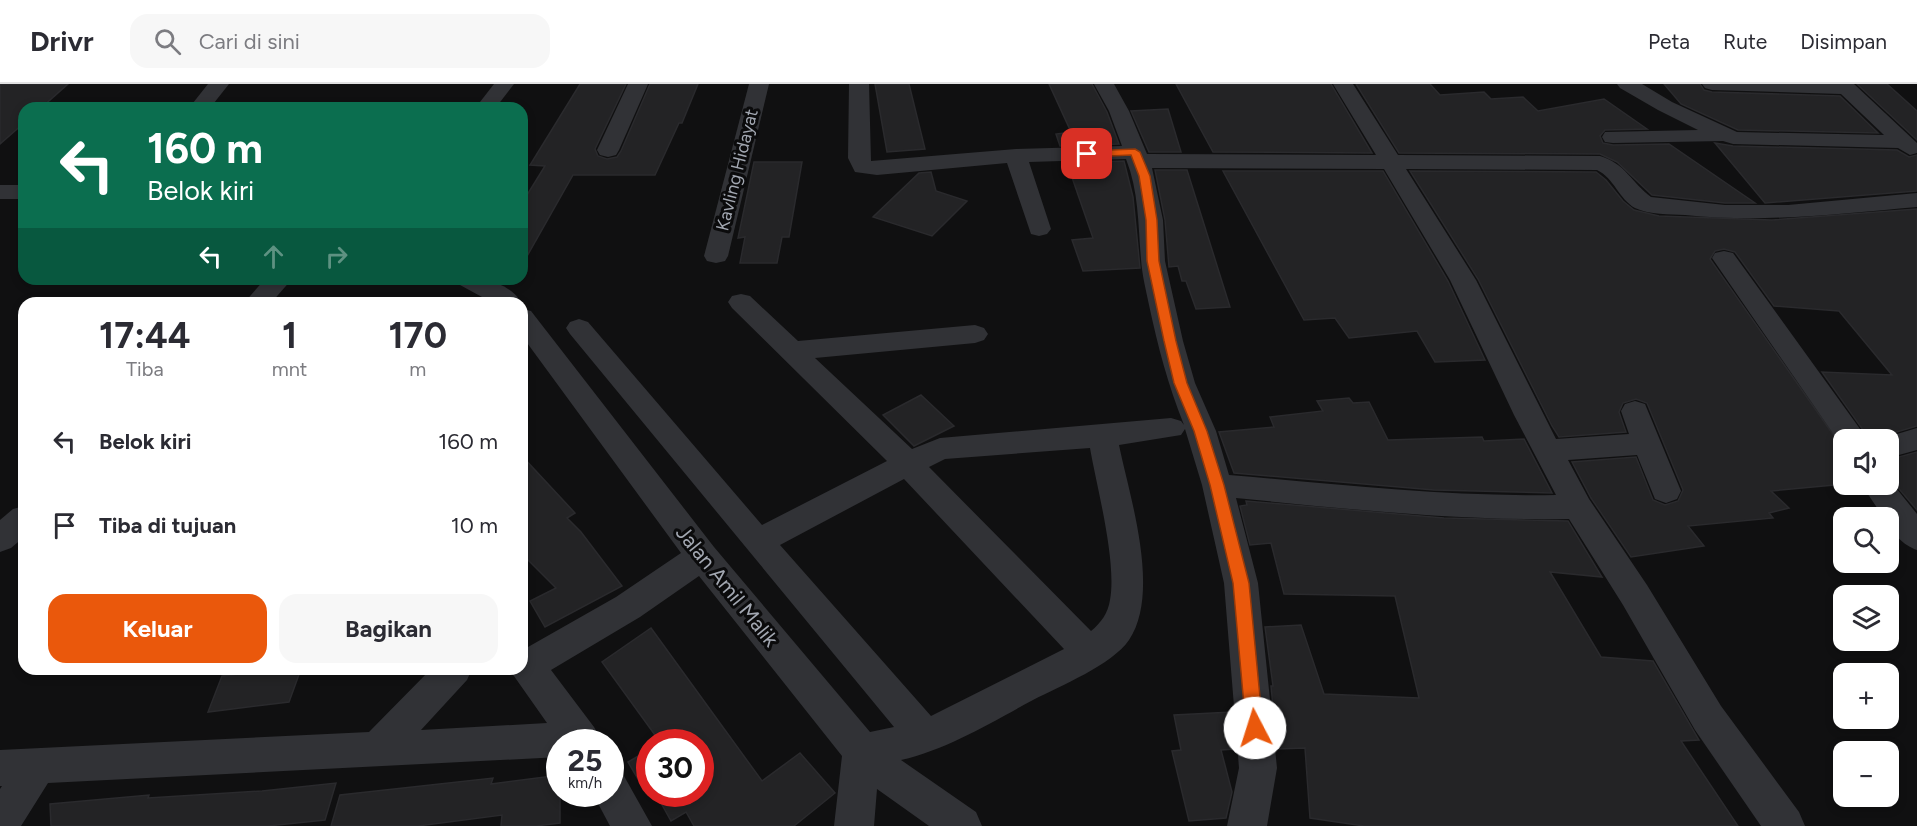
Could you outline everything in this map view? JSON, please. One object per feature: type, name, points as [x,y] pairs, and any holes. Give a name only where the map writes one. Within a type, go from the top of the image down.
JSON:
[{"type":"street","points":[[204,102],[219,84]]},
{"type":"street","points":[[490,102],[504,84]]},
{"type":"street","points":[[608,150],[638,84]]},
{"type":"street","name":"Kavling Hidayat","points":[[716,256],[759,84]]},
{"type":"street","points":[[859,84],[859,158],[862,167],[877,168],[1016,156],[1600,163],[1612,168],[1636,197],[1644,204],[1650,205],[1725,212],[1788,212],[1917,200]]},
{"type":"street","points":[[1104,84],[1119,111],[1144,176],[1151,220],[1153,261],[1170,341],[1181,383],[1201,431],[1217,485],[1241,583],[1258,768],[1247,826]]},
{"type":"street","points":[[1343,84],[1463,280],[1547,450],[1578,507],[1635,595],[1708,718],[1785,826]]},
{"type":"street","points":[[1627,84],[1725,135]]},
{"type":"street","points":[[1712,84],[1844,86],[1911,148]]},
{"type":"street","points":[[1613,137],[1725,135],[1742,138],[1911,148]]},
{"type":"street","points":[[1016,156],[1039,229]]},
{"type":"street","points":[[0,192],[18,192]]},
{"type":"street","points":[[1650,205],[1665,226]]},
{"type":"street","points":[[1724,258],[1845,429]]},
{"type":"street","points":[[262,297],[274,285]]},
{"type":"street","points":[[481,285],[502,297]]},
{"type":"street","points":[[741,302],[908,464],[1090,653]]},
{"type":"street","name":"Jalan Amil Malik","points":[[528,324],[702,556],[862,751],[896,780],[962,826]]},
{"type":"street","points":[[579,328],[758,542],[926,737]]},
{"type":"street","points":[[791,351],[975,334]]},
{"type":"street","points":[[1635,411],[1666,491]]},
{"type":"street","points":[[758,542],[940,449],[1103,436],[1171,428]]},
{"type":"street","points":[[854,826],[862,751],[926,737],[1090,653],[1116,631],[1127,600],[1126,559],[1103,436]]},
{"type":"street","points":[[1899,444],[1917,439]]},
{"type":"street","points":[[1547,450],[1648,443]]},
{"type":"street","points":[[1217,485],[1378,500],[1514,507],[1578,507]]},
{"type":"street","points":[[1885,495],[1917,537]]},
{"type":"street","points":[[0,539],[18,523]]},
{"type":"street","points":[[528,660],[628,607],[702,556]]},
{"type":"street","points":[[528,666],[573,729]]},
{"type":"street","points":[[377,750],[448,675]]},
{"type":"street","points":[[0,768],[546,743]]},
{"type":"street","points":[[0,823],[38,766]]},
{"type":"street","points":[[621,807],[632,826]]},
{"type":"building","points":[[0,84],[68,84],[48,102],[18,102],[18,128],[0,144]]},
{"type":"building","points":[[580,84],[626,84],[595,149],[598,156],[607,159],[617,157],[621,151],[650,84],[698,84],[682,123],[679,123],[655,175],[573,175],[528,254],[528,193],[545,166],[530,165]]},
{"type":"building","points":[[875,84],[909,84],[925,149],[887,152]]},
{"type":"building","points":[[1049,84],[1092,84],[1107,112],[1119,144],[1060,146],[1056,134],[1071,132]]},
{"type":"building","points":[[1176,84],[1331,84],[1372,153],[1213,152]]},
{"type":"building","points":[[1356,84],[1430,84],[1440,95],[1484,92],[1491,99],[1523,97],[1538,111],[1604,99],[1647,129],[1605,130],[1600,136],[1603,143],[1613,145],[1669,144],[1755,203],[1725,203],[1652,195],[1617,162],[1600,154],[1399,153]]},
{"type":"building","points":[[1664,84],[1700,84],[1704,90],[1712,92],[1840,96],[1878,133],[1738,130],[1681,104]]},
{"type":"building","points":[[1857,84],[1887,84],[1917,111],[1917,140]]},
{"type":"building","points":[[1168,109],[1181,152],[1149,152],[1131,111]]},
{"type":"building","points":[[1715,143],[1733,146],[1897,150],[1909,157],[1917,155],[1917,191],[1765,203]]},
{"type":"building","points":[[1124,161],[1133,197],[1140,268],[1083,271],[1072,240],[1093,238],[1067,163]]},
{"type":"building","points":[[754,162],[802,162],[789,237],[782,237],[777,263],[740,263],[745,237],[738,238]]},
{"type":"building","points":[[1155,170],[1187,170],[1230,307],[1196,309],[1186,281],[1182,281],[1178,266],[1169,267],[1165,220]]},
{"type":"building","points":[[1223,171],[1383,171],[1448,281],[1485,360],[1435,362],[1417,331],[1349,338],[1335,318],[1304,320]]},
{"type":"building","points":[[1410,171],[1596,172],[1634,210],[1659,216],[1772,220],[1917,209],[1917,426],[1899,431],[1899,429],[1862,429],[1822,372],[1892,375],[1839,311],[1774,306],[1735,252],[1724,249],[1715,251],[1710,259],[1833,434],[1833,485],[1771,491],[1789,508],[1769,513],[1773,518],[1688,526],[1704,546],[1631,557],[1591,498],[1572,462],[1636,457],[1653,500],[1665,505],[1678,501],[1683,490],[1647,403],[1636,399],[1623,403],[1619,412],[1626,432],[1559,437],[1478,279]]},
{"type":"building","points":[[931,172],[936,191],[967,201],[932,236],[873,217],[919,173]]},
{"type":"building","points":[[921,395],[954,426],[914,446],[883,415]]},
{"type":"building","points":[[1349,398],[1353,403],[1369,402],[1388,440],[1482,437],[1484,441],[1524,439],[1552,493],[1434,490],[1234,473],[1219,432],[1274,427],[1270,417],[1323,411],[1317,401]]},
{"type":"building","points":[[1917,452],[1917,510],[1899,489],[1899,457]]},
{"type":"building","points":[[528,462],[575,513],[567,518],[581,532],[622,586],[545,627],[530,601],[556,588],[528,560]]},
{"type":"building","points":[[1246,501],[1444,518],[1568,521],[1602,577],[1550,572],[1601,657],[1653,661],[1699,740],[1681,741],[1738,826],[1364,826],[1310,818],[1305,748],[1277,749],[1271,686],[1273,686],[1265,627],[1301,625],[1324,694],[1419,698],[1395,596],[1284,594],[1271,543],[1250,545],[1240,506],[1247,505]]},
{"type":"building","points":[[651,628],[762,781],[800,753],[835,793],[794,826],[694,826],[686,812],[671,821],[663,807],[714,807],[714,729],[651,729],[602,662]]},
{"type":"building","points":[[299,675],[289,702],[208,712],[222,676]]},
{"type":"building","points":[[1232,712],[1235,749],[1221,750],[1232,792],[1226,818],[1189,821],[1172,751],[1181,750],[1174,715]]},
{"type":"building","points":[[636,757],[636,776],[628,762]]},
{"type":"building","points":[[546,777],[546,807],[560,807],[560,823],[501,826],[502,815],[418,826],[331,826],[340,795],[493,778],[491,784]]},
{"type":"building","points":[[336,783],[325,820],[268,826],[51,826],[50,804],[149,795],[148,798],[262,791]]},
{"type":"route","points":[[1087,154],[1135,152],[1144,176],[1151,220],[1153,261],[1170,341],[1181,383],[1201,431],[1217,485],[1241,583],[1255,728]]}]
